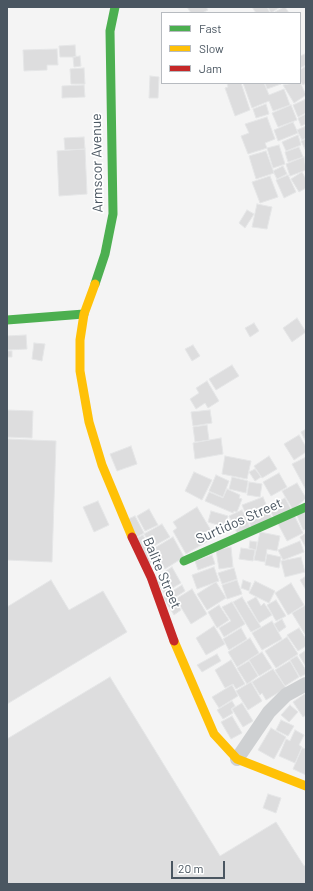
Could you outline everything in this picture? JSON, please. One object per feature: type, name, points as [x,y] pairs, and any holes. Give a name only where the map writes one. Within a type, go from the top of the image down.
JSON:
[{"type":"main road","name":"Armscor Avenue","points":[[84,314],[105,254],[113,214],[114,192],[110,31],[115,7]]},
{"type":"main road","points":[[7,320],[84,314]]},
{"type":"main road","name":"Balite Street","points":[[84,314],[80,340],[80,372],[89,422],[102,465],[122,517],[151,577],[183,664],[214,734],[237,759],[306,786]]},
{"type":"main road","name":"Surtidos Street","points":[[184,561],[306,507]]},
{"type":"street","points":[[237,759],[270,712],[286,695],[306,684]]},
{"type":"building","points":[[187,7],[206,7],[208,10],[204,12],[190,12]]},
{"type":"building","points":[[252,7],[267,7],[270,12],[255,12]]},
{"type":"building","points":[[268,7],[280,7],[272,12],[270,12]]},
{"type":"building","points":[[284,7],[288,12],[275,12]]},
{"type":"building","points":[[75,45],[76,57],[60,57],[59,46]]},
{"type":"building","points":[[57,49],[58,65],[47,65],[47,70],[24,71],[23,50]]},
{"type":"building","points":[[305,54],[306,65],[301,68],[301,56]]},
{"type":"building","points":[[80,56],[81,66],[74,67],[73,57]]},
{"type":"building","points":[[306,66],[306,83],[303,85],[301,82],[301,69]]},
{"type":"building","points":[[84,68],[85,84],[71,84],[70,69]]},
{"type":"building","points":[[150,76],[159,77],[158,98],[149,98]]},
{"type":"building","points":[[227,84],[241,84],[250,110],[235,116],[225,88],[228,87]]},
{"type":"building","points":[[243,84],[264,84],[269,95],[284,89],[290,105],[273,111],[269,101],[252,108]]},
{"type":"building","points":[[265,84],[281,84],[267,89]]},
{"type":"building","points":[[301,84],[306,95],[294,103],[283,85]]},
{"type":"building","points":[[84,85],[85,97],[62,98],[62,86]]},
{"type":"building","points":[[306,99],[306,113],[298,117],[293,105]]},
{"type":"building","points":[[266,104],[269,114],[256,118],[253,109]]},
{"type":"building","points":[[291,105],[297,120],[278,127],[272,113]]},
{"type":"building","points":[[306,114],[306,124],[301,126],[298,118]]},
{"type":"building","points":[[267,117],[275,139],[265,143],[267,148],[248,154],[241,136],[249,133],[245,124]]},
{"type":"building","points":[[293,122],[298,133],[278,141],[274,130]]},
{"type":"building","points":[[306,126],[306,138],[302,140],[297,130]]},
{"type":"building","points":[[298,135],[301,145],[286,151],[282,142]]},
{"type":"building","points":[[84,137],[85,149],[65,150],[64,138]]},
{"type":"building","points":[[306,139],[306,151],[301,141]]},
{"type":"building","points":[[279,145],[285,164],[273,168],[267,148]]},
{"type":"building","points":[[299,147],[303,157],[288,162],[285,152]]},
{"type":"building","points":[[85,149],[87,194],[59,196],[57,151]]},
{"type":"building","points":[[266,151],[274,173],[256,179],[249,156]]},
{"type":"building","points":[[304,157],[306,170],[290,176],[286,164]]},
{"type":"building","points":[[283,166],[287,174],[277,179],[273,171]]},
{"type":"building","points":[[302,172],[306,179],[306,188],[299,192],[291,179]]},
{"type":"building","points":[[288,175],[296,192],[284,198],[276,180]]},
{"type":"building","points":[[270,176],[278,197],[260,203],[252,182]]},
{"type":"building","points":[[257,204],[272,207],[267,229],[252,227]]},
{"type":"building","points":[[247,210],[254,214],[245,228],[239,223]]},
{"type":"building","points":[[297,318],[306,332],[292,342],[283,328]]},
{"type":"building","points":[[254,323],[259,331],[250,337],[245,328]]},
{"type":"building","points":[[26,335],[27,349],[7,350],[7,336]]},
{"type":"building","points":[[34,343],[45,344],[42,361],[32,359]]},
{"type":"building","points":[[193,345],[200,356],[192,361],[185,349]]},
{"type":"building","points":[[7,351],[12,351],[12,357],[7,357]]},
{"type":"building","points":[[232,365],[239,376],[216,390],[209,379]]},
{"type":"building","points":[[207,381],[219,401],[208,408],[205,403],[196,409],[190,399],[199,393],[196,388]]},
{"type":"building","points":[[7,410],[33,411],[32,438],[7,437]]},
{"type":"building","points":[[210,410],[212,423],[193,426],[191,412]]},
{"type":"building","points":[[207,425],[209,440],[195,442],[193,427]]},
{"type":"building","points":[[306,429],[306,442],[301,432]]},
{"type":"building","points":[[299,435],[306,447],[306,452],[294,460],[284,444]]},
{"type":"building","points":[[221,438],[223,454],[195,459],[193,443]]},
{"type":"building","points":[[7,439],[56,441],[52,562],[7,560]]},
{"type":"building","points":[[131,446],[137,464],[117,471],[110,454]]},
{"type":"building","points":[[225,456],[251,461],[247,479],[222,474]]},
{"type":"building","points":[[269,456],[277,469],[262,478],[254,466]]},
{"type":"building","points":[[306,457],[306,490],[292,464]]},
{"type":"building","points":[[255,469],[261,477],[255,481],[249,472]]},
{"type":"building","points":[[194,472],[212,480],[202,500],[185,491]]},
{"type":"building","points":[[279,473],[287,487],[271,496],[263,482]]},
{"type":"building","points":[[216,475],[229,481],[223,497],[209,491]]},
{"type":"building","points":[[232,477],[248,481],[246,493],[229,489]]},
{"type":"building","points":[[249,482],[262,484],[260,497],[247,495]]},
{"type":"building","points":[[297,483],[306,498],[293,510],[282,491]]},
{"type":"building","points":[[227,489],[240,495],[239,498],[242,499],[237,512],[234,511],[233,513],[205,501],[209,492],[223,498]]},
{"type":"building","points":[[263,497],[273,521],[252,529],[242,505]]},
{"type":"building","points":[[285,498],[291,509],[274,518],[268,507]]},
{"type":"building","points":[[98,501],[109,525],[94,532],[83,507]]},
{"type":"building","points":[[197,507],[215,537],[186,554],[173,531],[177,528],[173,522]]},
{"type":"building","points":[[149,509],[158,525],[145,531],[137,516]]},
{"type":"building","points":[[306,509],[306,529],[303,530],[296,513]]},
{"type":"building","points":[[242,510],[251,529],[238,535],[229,516]]},
{"type":"building","points":[[211,511],[228,516],[224,527],[208,522]]},
{"type":"building","points":[[293,513],[303,533],[287,541],[277,522]]},
{"type":"building","points":[[135,516],[144,533],[135,538],[126,520]]},
{"type":"building","points":[[162,524],[170,537],[152,547],[144,534]]},
{"type":"building","points":[[260,532],[280,536],[277,551],[267,549],[265,562],[254,560]]},
{"type":"building","points":[[306,533],[306,548],[300,537]]},
{"type":"building","points":[[143,535],[156,559],[149,564],[135,539]]},
{"type":"building","points":[[173,537],[184,557],[165,569],[153,549]]},
{"type":"building","points":[[250,541],[257,542],[256,550],[249,548]]},
{"type":"building","points":[[300,541],[304,552],[283,560],[278,550]]},
{"type":"building","points":[[231,547],[233,567],[219,569],[216,550]]},
{"type":"building","points":[[241,548],[255,550],[253,561],[239,559]]},
{"type":"building","points":[[267,554],[281,557],[279,568],[265,565]]},
{"type":"building","points":[[212,555],[215,564],[198,570],[195,561]]},
{"type":"building","points":[[301,557],[305,572],[285,577],[281,561]]},
{"type":"building","points":[[172,567],[181,583],[164,593],[155,578]]},
{"type":"building","points":[[214,567],[219,581],[197,589],[192,575]]},
{"type":"building","points":[[234,568],[237,579],[222,584],[218,573]]},
{"type":"building","points":[[306,576],[306,590],[300,580]]},
{"type":"building","points":[[51,580],[69,610],[103,591],[127,632],[7,704],[7,607]]},
{"type":"building","points":[[237,580],[242,594],[227,599],[222,585]]},
{"type":"building","points":[[243,580],[251,583],[249,591],[241,588]]},
{"type":"building","points":[[255,581],[275,591],[269,603],[249,593]]},
{"type":"building","points":[[216,582],[226,598],[207,610],[197,594]]},
{"type":"building","points":[[291,583],[304,605],[288,615],[275,593]]},
{"type":"building","points":[[182,585],[185,591],[174,598],[181,610],[174,615],[163,597]]},
{"type":"building","points":[[192,589],[207,614],[191,624],[176,599]]},
{"type":"building","points":[[242,597],[261,627],[251,632],[233,602]]},
{"type":"building","points":[[256,597],[261,606],[264,603],[272,615],[259,623],[247,602]]},
{"type":"building","points":[[276,600],[286,616],[276,621],[267,605]]},
{"type":"building","points":[[232,602],[245,624],[224,637],[219,628],[231,621],[222,607]]},
{"type":"building","points":[[219,605],[229,620],[217,628],[208,612]]},
{"type":"building","points":[[306,605],[306,636],[292,613]]},
{"type":"building","points":[[282,619],[286,627],[279,632],[274,624]]},
{"type":"building","points":[[272,621],[282,639],[262,650],[252,633]]},
{"type":"building","points":[[214,626],[225,644],[206,655],[196,638]]},
{"type":"building","points":[[241,628],[247,639],[229,650],[223,639]]},
{"type":"building","points":[[299,628],[306,639],[306,646],[298,651],[287,635]]},
{"type":"building","points":[[287,637],[298,654],[276,668],[265,651]]},
{"type":"building","points":[[250,638],[259,653],[237,667],[228,652]]},
{"type":"building","points":[[306,650],[306,667],[299,655]]},
{"type":"building","points":[[262,652],[272,668],[259,676],[249,660]]},
{"type":"building","points":[[217,654],[221,661],[202,672],[197,665]]},
{"type":"building","points":[[297,656],[306,670],[306,674],[300,677],[290,660]]},
{"type":"building","points":[[231,660],[245,684],[236,689],[233,684],[225,688],[215,670]]},
{"type":"building","points":[[249,661],[258,676],[247,684],[237,668]]},
{"type":"building","points":[[290,661],[299,677],[285,686],[275,670]]},
{"type":"building","points":[[273,669],[286,688],[266,700],[262,693],[260,695],[252,682]]},
{"type":"building","points":[[110,677],[220,856],[276,822],[304,866],[306,865],[306,884],[7,884],[7,739]]},
{"type":"building","points":[[251,682],[262,701],[248,710],[236,691]]},
{"type":"building","points":[[232,685],[238,696],[219,708],[212,697]]},
{"type":"building","points":[[306,693],[306,715],[303,717],[293,702]]},
{"type":"building","points":[[232,701],[235,706],[231,709],[233,713],[223,719],[217,710]]},
{"type":"building","points":[[242,703],[253,721],[243,727],[232,709]]},
{"type":"building","points":[[290,705],[298,712],[289,722],[281,715]]},
{"type":"building","points":[[232,716],[242,733],[231,739],[221,722]]},
{"type":"building","points":[[281,720],[294,726],[288,736],[276,730]]},
{"type":"building","points":[[271,728],[286,737],[274,759],[258,750]]},
{"type":"building","points":[[295,730],[304,735],[299,745],[302,747],[295,763],[279,756],[286,739],[290,741]]},
{"type":"building","points":[[302,748],[306,749],[306,775],[293,769]]},
{"type":"building","points":[[268,794],[281,798],[276,813],[263,808]]},
{"type":"traffic: fast","points":[[95,284],[105,254],[113,214],[110,31],[115,7]]},
{"type":"traffic: fast","points":[[7,320],[84,314]]},
{"type":"traffic: fast","points":[[184,561],[306,507]]},
{"type":"traffic: slow","points":[[95,284],[84,314],[80,340],[80,371],[89,422],[102,465],[132,537]]},
{"type":"traffic: slow","points":[[174,641],[214,734],[237,759],[306,786]]},
{"type":"traffic: jam","points":[[132,537],[151,577],[174,641]]}]
